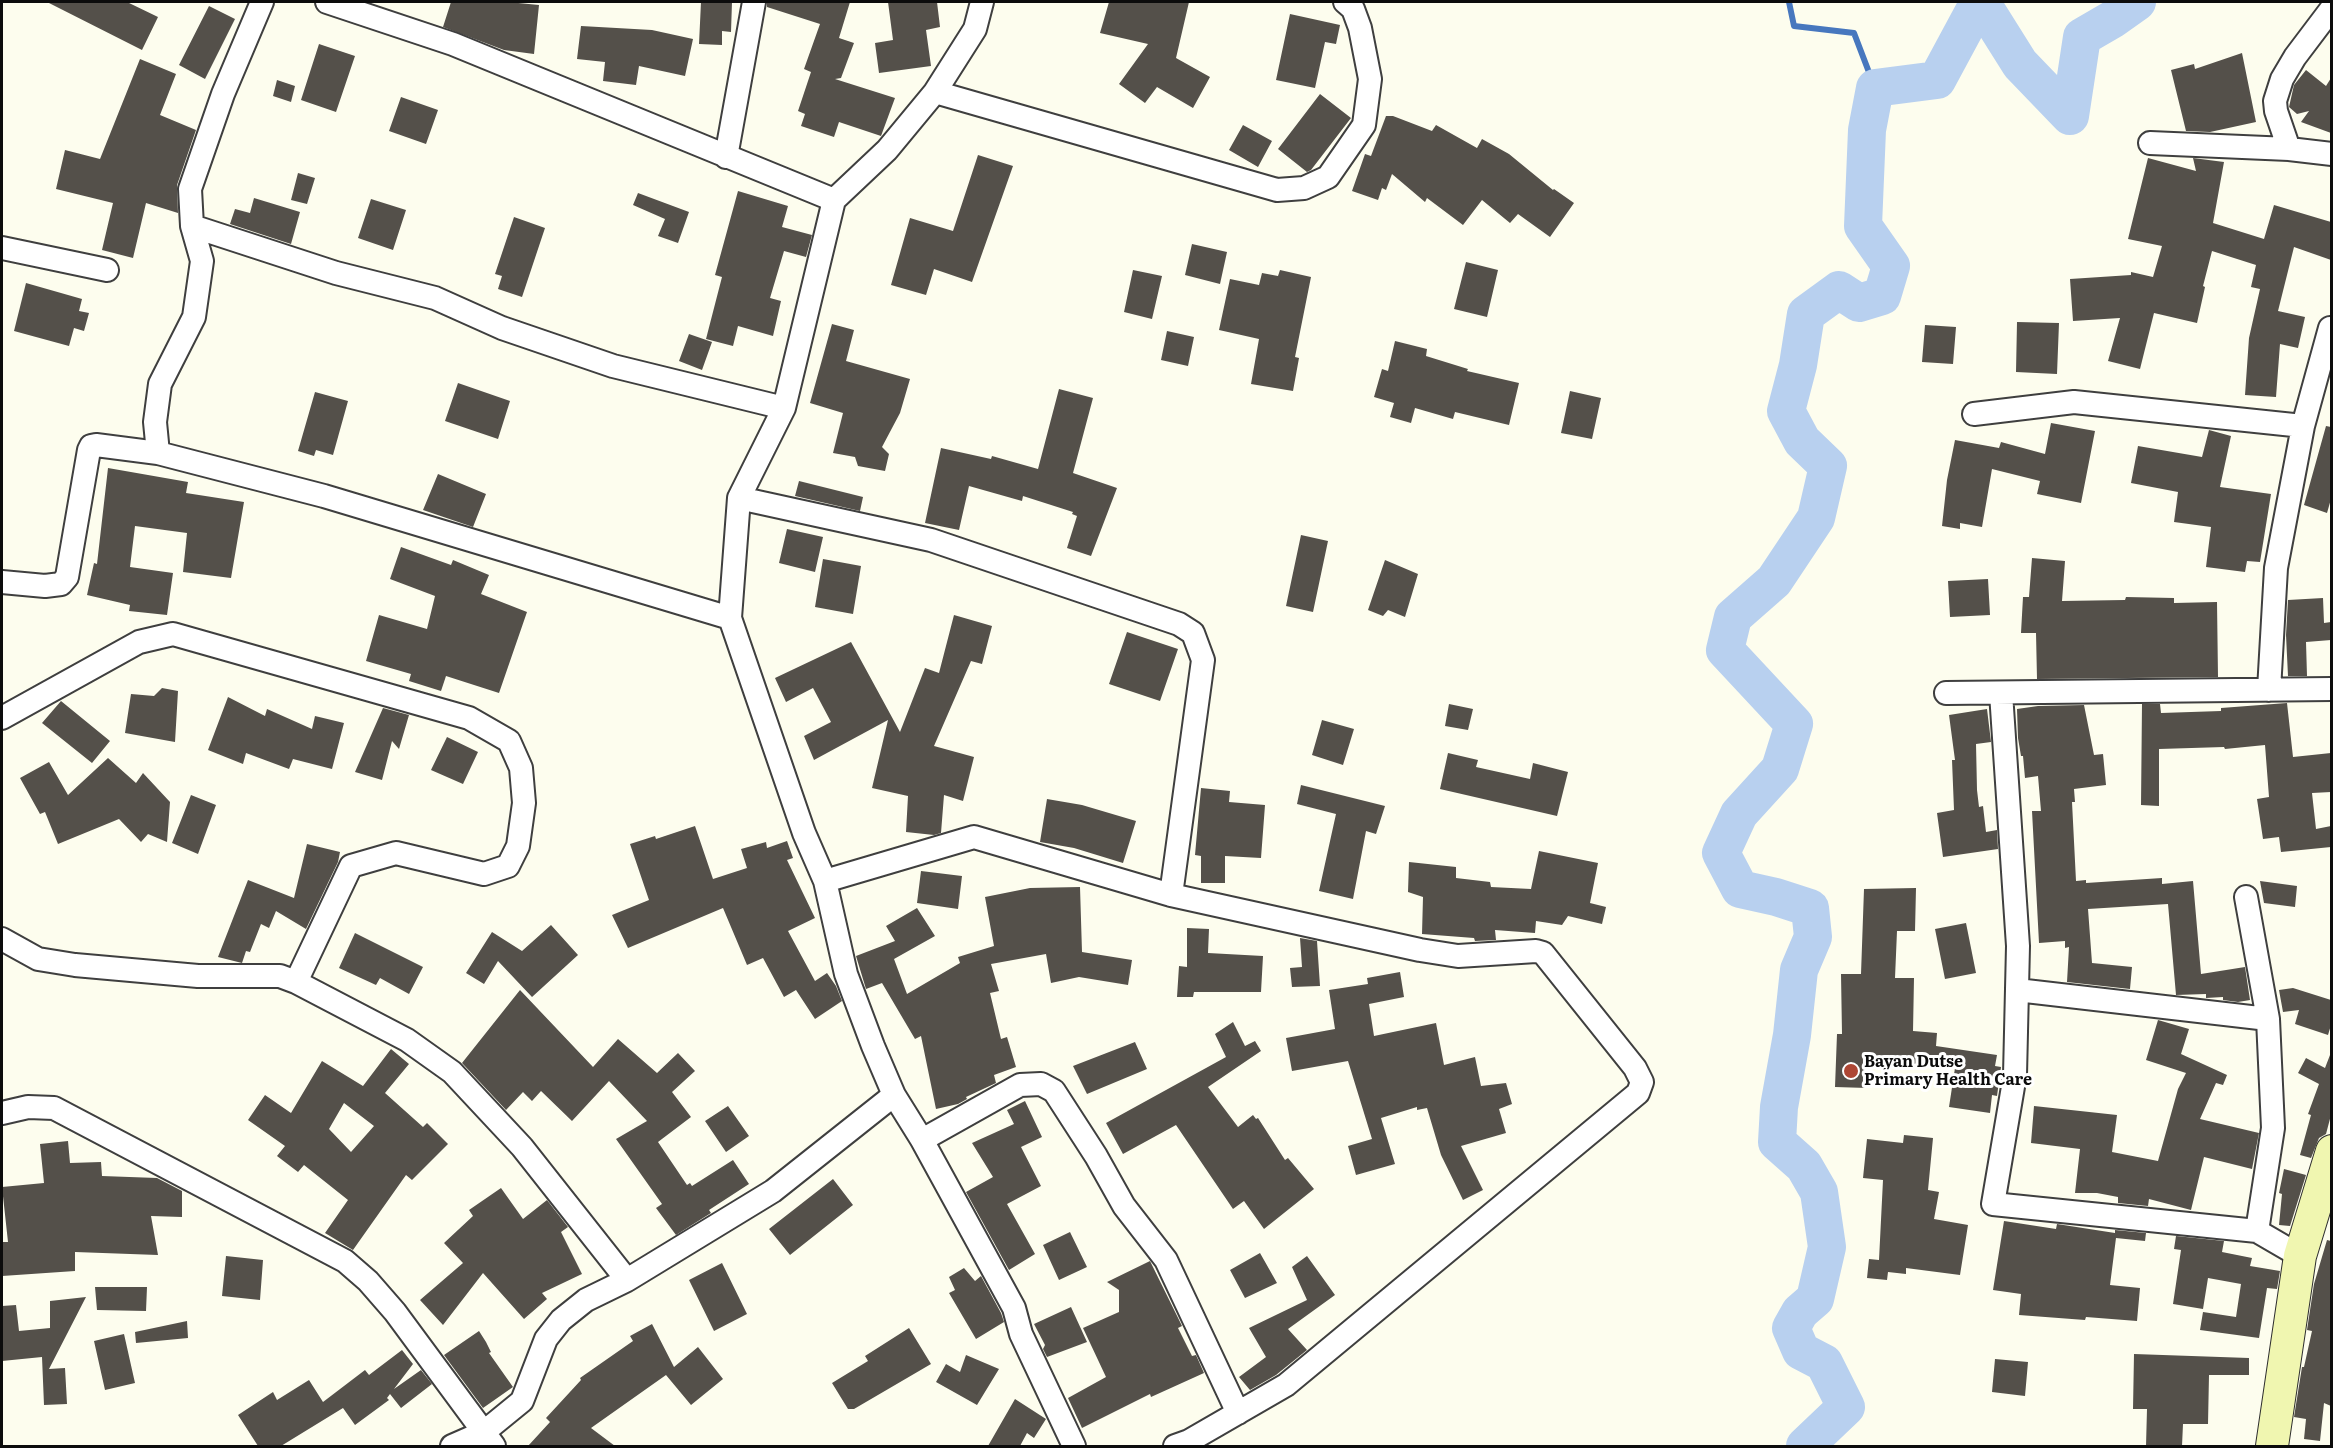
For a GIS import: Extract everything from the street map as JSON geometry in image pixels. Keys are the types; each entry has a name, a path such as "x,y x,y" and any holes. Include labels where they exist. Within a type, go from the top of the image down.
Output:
{"street":[{"path":"158,453 155,422 160,384 194,317 202,261 192,226 190,189 223,94 261,2"},
{"path":"327,2 453,44 834,200"},
{"path":"726,157 754,2"},
{"path":"982,2 975,28 935,92 887,150 834,200 784,408 739,498 730,618 804,833 825,880 846,974 894,1095 922,1140 1014,1308 1021,1334 1074,1446"},
{"path":"935,92 1277,190 1304,188 1328,177 1364,125 1370,80 1360,28 1353,9 1345,2"},
{"path":"2289,149 2276,111 2276,101 2282,79 2331,8"},
{"path":"2150,143 2289,149 2331,154"},
{"path":"192,226 336,273 435,298 502,328 613,366 784,408"},
{"path":"2,248 108,270"},
{"path":"2269,690 2276,568 2303,426 2330,328"},
{"path":"1974,414 2074,402 2303,426"},
{"path":"2,582 45,586 61,584 67,577 91,446 158,453 324,496 730,618"},
{"path":"739,498 931,540 1179,624 1193,633 1203,660 1171,895"},
{"path":"2,718 139,642 173,634 469,718 509,741 521,768 524,803 518,846 508,866 484,874 396,853 351,866 296,982"},
{"path":"1946,693 2331,689"},
{"path":"2001,693 2018,946 2015,1075 1993,1204 2257,1231 2300,1256"},
{"path":"825,880 974,837 1171,895 1420,950 1458,956 1536,951 1543,953 1635,1068 1642,1082 1638,1093 1286,1385 1190,1441 1175,1446"},
{"path":"2246,897 2268,1019 2273,1128 2257,1231"},
{"path":"2,939 38,959 75,965 198,976 280,976 296,982 407,1040 452,1072 522,1147 627,1280"},
{"path":"2017,990 2268,1019"},
{"path":"922,1140 1020,1085 1041,1084 1054,1090 1124,1206 1166,1260 1238,1413"},
{"path":"452,1446 489,1439 522,1401 546,1339 561,1320 586,1300 627,1280 773,1191 894,1095"},
{"path":"2,1113 28,1107 54,1108 345,1261 368,1281 395,1312 489,1439"},
{"path":"2272,1446 2300,1256 2331,1151"}],"building":[{"path":"47,2 127,2 158,17 142,50"},
{"path":"451,2 508,2 539,5 534,54 504,50 443,27"},
{"path":"701,2 732,2 731,32 722,31 722,45 699,44"},
{"path":"767,2 850,2 839,38 854,43 841,78 835,79 895,98 881,136 839,122 834,137 801,126 805,114 798,111 811,72 804,69 820,24 767,7"},
{"path":"888,2 937,2 940,27 926,30 931,66 879,73 875,43 893,40"},
{"path":"1109,2 1189,2 1176,58 1210,77 1193,108 1157,87 1145,103 1119,84 1148,44 1100,33"},
{"path":"209,6 235,19 205,79 179,65"},
{"path":"1290,14 1340,25 1336,44 1325,42 1315,88 1276,80"},
{"path":"581,26 652,30 693,39 685,76 639,66 636,85 603,81 605,62 577,59"},
{"path":"319,44 355,56 336,112 301,100"},
{"path":"2242,53 2256,122 2210,132 2186,131 2171,70 2194,64 2195,69"},
{"path":"140,59 176,74 160,115 196,130 177,185 178,213 146,203 133,258 102,250 113,203 56,189 65,150 100,159"},
{"path":"2306,70 2326,86 2331,78 2331,133 2301,122 2309,111 2297,114 2289,107 2294,85"},
{"path":"277,80 295,86 291,102 273,96"},
{"path":"1320,94 1351,118 1311,170 1307,172 1278,149"},
{"path":"401,97 438,110 426,144 389,131"},
{"path":"1386,116 1393,116 1432,131 1436,125 1477,148 1482,139 1509,154 1553,190 1574,203 1550,237 1518,214 1510,223 1482,200 1463,225 1427,198 1425,202 1392,174 1386,190 1382,188 1378,200 1352,191 1365,154 1371,156"},
{"path":"1243,125 1272,141 1258,167 1229,150"},
{"path":"978,155 1013,166 972,282 934,269 926,295 891,285 910,218 953,231"},
{"path":"2148,158 2196,171 2193,158 2224,162 2213,223 2264,239 2274,205 2331,222 2331,260 2294,247 2278,311 2305,317 2298,348 2280,344 2276,397 2245,395 2249,338 2260,289 2251,287 2256,265 2212,251 2197,323 2154,313 2140,369 2108,361 2120,318 2073,321 2070,279 2131,275 2131,272 2153,277 2162,246 2128,239"},
{"path":"298,173 315,178 307,204 291,200"},
{"path":"738,191 788,206 782,227 812,235 806,257 784,251 770,298 781,301 773,336 738,326 733,346 706,339 722,277 715,275"},
{"path":"638,193 689,212 678,243 658,236 665,219 633,205"},
{"path":"254,198 300,212 291,244 230,224 235,209 250,213"},
{"path":"371,199 406,210 393,250 358,238"},
{"path":"514,217 545,228 522,297 498,289 502,276 495,274"},
{"path":"1192,244 1227,252 1220,284 1185,275"},
{"path":"1466,262 1498,270 1487,317 1454,309"},
{"path":"1133,270 1162,276 1152,319 1124,312"},
{"path":"1280,270 1311,277 1295,357 1299,358 1293,391 1251,384 1259,339 1219,330 1230,279 1259,285 1262,273 1278,276"},
{"path":"26,283 82,299 79,311 89,313 84,331 74,328 69,346 14,331"},
{"path":"2017,322 2059,323 2057,374 2016,372"},
{"path":"832,324 854,330 846,361 910,379 900,413 882,447 889,454 885,471 858,466 855,457 833,453 843,413 810,403"},
{"path":"1925,325 1956,327 1953,364 1922,362"},
{"path":"1167,331 1194,337 1188,366 1161,360"},
{"path":"689,334 712,342 702,370 679,361"},
{"path":"1395,341 1427,349 1426,356 1468,369 1467,371 1519,383 1509,425 1455,412 1453,419 1415,408 1411,423 1390,417 1394,403 1374,397 1382,369 1388,371"},
{"path":"458,383 510,401 498,439 445,421"},
{"path":"1059,389 1093,398 1073,473 1117,488 1091,556 1067,548 1077,516 1072,514 1073,512 1023,496 1022,501 969,486 959,530 925,523 941,448 991,459 992,456 1038,469"},
{"path":"1570,391 1601,398 1592,439 1561,433"},
{"path":"315,392 348,401 333,455 316,450 314,456 298,451"},
{"path":"2051,423 2095,431 2081,503 2037,494 2040,481 1992,469 1982,527 1960,523 1960,529 1942,526 1947,480 1955,440 1999,448 2001,442 2045,454"},
{"path":"2326,426 2331,427 2331,499 2327,513 2304,505"},
{"path":"2209,430 2231,436 2220,487 2271,494 2260,562 2247,561 2245,572 2206,567 2211,527 2174,522 2178,492 2131,483 2138,446 2202,457"},
{"path":"108,468 188,482 186,493 244,502 231,578 183,572 187,533 135,526 130,567 173,573 167,615 129,611 130,605 87,595 94,563 97,564"},
{"path":"438,474 486,494 473,527 423,510"},
{"path":"799,481 863,497 860,511 795,496"},
{"path":"787,529 823,537 815,572 779,563"},
{"path":"1301,535 1328,541 1313,612 1286,606"},
{"path":"401,547 451,565 453,560 489,575 481,594 527,612 499,693 446,676 441,691 409,681 411,674 366,661 379,615 427,629 435,596 390,579"},
{"path":"2032,558 2065,561 2062,601 2125,600 2126,597 2174,598 2174,603 2217,602 2218,677 2037,679 2036,633 2021,633 2023,597 2029,597"},
{"path":"823,559 861,566 853,614 815,607"},
{"path":"1385,560 1418,574 1405,617 1388,610 1383,616 1368,610"},
{"path":"1988,579 1990,615 1950,617 1948,581"},
{"path":"2323,598 2324,623 2331,622 2331,640 2306,642 2307,676 2288,676 2286,635 2288,600"},
{"path":"954,615 992,626 982,664 971,661 934,746 974,757 963,801 944,795 941,833 934,835 906,832 908,796 872,788 888,720 814,760 804,736 831,722 813,688 786,702 775,678 851,642 900,732 925,668 939,673"},
{"path":"1127,632 1178,649 1160,701 1109,684"},
{"path":"162,688 178,691 175,742 125,733 131,694 154,696"},
{"path":"228,697 265,716 267,709 312,729 315,716 344,723 332,769 293,759 289,769 246,753 243,764 208,750"},
{"path":"61,701 110,741 92,763 42,723"},
{"path":"2287,703 2293,757 2331,753 2331,792 2312,793 2316,829 2331,826 2331,847 2281,852 2279,837 2263,839 2257,799 2269,797 2265,745 2225,749 2224,747 2159,749 2159,806 2141,805 2142,704 2160,704 2161,713 2221,711 2221,708"},
{"path":"1449,704 1473,709 1468,730 1445,726"},
{"path":"2084,705 2094,755 2103,754 2106,785 2074,789 2075,802 2072,802 2076,881 2086,880 2086,883 2162,878 2162,884 2193,881 2201,974 2245,967 2250,1000 2238,1002 2223,1000 2223,997 2206,998 2206,994 2176,995 2168,904 2088,909 2092,963 2132,967 2130,989 2067,982 2069,947 2065,948 2065,941 2039,943 2032,811 2041,811 2038,776 2025,778 2023,756 2021,756 2018,738 2017,709"},
{"path":"383,708 409,715 399,749 392,741 382,780 355,772"},
{"path":"1987,709 1991,742 1976,744 1977,790 1979,807 1983,806 1986,832 1997,830 1998,849 1943,857 1937,813 1954,810 1952,760 1955,760 1949,715"},
{"path":"1322,720 1354,729 1343,765 1312,755"},
{"path":"447,737 478,752 463,784 431,770"},
{"path":"1448,753 1478,760 1476,767 1530,779 1533,763 1568,772 1557,816 1440,789"},
{"path":"108,758 136,783 143,773 170,802 167,842 148,834 141,842 119,819 58,844 45,812 40,814 20,778 49,762 68,795"},
{"path":"1301,785 1385,806 1376,834 1366,831 1353,899 1319,891 1336,814 1297,804"},
{"path":"1201,788 1230,791 1229,802 1265,805 1261,858 1225,856 1225,883 1201,883 1201,856 1195,855"},
{"path":"191,795 216,805 198,854 172,843"},
{"path":"1047,799 1082,805 1136,821 1123,863 1074,848 1040,842"},
{"path":"695,826 713,879 747,868 741,849 766,842 767,848 787,841 793,858 787,860 815,918 788,931 815,981 827,973 842,1001 815,1019 796,990 784,997 763,958 747,965 723,908 628,948 612,915 649,900 630,844 655,836 656,839"},
{"path":"307,844 340,852 338,862 306,929 276,911 269,928 261,924 250,952 246,951 242,963 218,957 248,880 294,898"},
{"path":"1539,851 1598,863 1590,903 1606,907 1602,924 1568,916 1562,925 1536,921 1535,933 1495,930 1496,940 1475,941 1474,938 1422,934 1423,897 1408,892 1409,862 1456,867 1456,878 1490,882 1491,887 1531,889"},
{"path":"921,871 962,876 958,909 917,903"},
{"path":"2260,881 2297,886 2295,907 2264,903"},
{"path":"1080,887 1082,952 1132,960 1128,985 1079,977 1051,983 1046,954 991,964 999,991 990,993 1001,1039 1007,1037 1016,1067 994,1075 996,1083 966,1097 967,1099 958,1104 936,1109 921,1036 915,1039 882,983 866,989 856,956 895,941 886,926 917,908 935,936 894,959 907,994 960,963 958,957 994,946 985,897 1030,888"},
{"path":"1916,888 1915,931 1897,931 1895,978 1914,978 1913,1031 1937,1033 1936,1046 1997,1055 1995,1066 2001,1067 1997,1096 1992,1095 1990,1113 1949,1107 1955,1068 1868,1061 1867,1088 1835,1087 1837,1034 1842,1034 1841,974 1861,974 1864,889"},
{"path":"1966,923 1976,973 1945,979 1935,929"},
{"path":"551,925 578,955 532,997 498,961 484,984 466,973 492,932 522,951"},
{"path":"1187,928 1209,929 1208,953 1263,956 1261,992 1194,992 1193,997 1177,997 1179,966 1187,967"},
{"path":"355,933 423,967 409,994 380,978 376,985 339,968"},
{"path":"1300,938 1317,941 1320,986 1292,987 1290,968 1302,967"},
{"path":"1400,972 1404,997 1369,1004 1374,1036 1436,1023 1444,1065 1475,1057 1481,1086 1506,1083 1512,1104 1499,1109 1506,1133 1461,1146 1483,1190 1463,1200 1441,1155 1427,1108 1417,1110 1417,1107 1381,1118 1395,1164 1356,1175 1348,1146 1372,1139 1348,1061 1292,1071 1286,1038 1335,1029 1329,990 1368,984 1367,978"},
{"path":"2293,988 2331,1000 2331,1025 2328,1035 2295,1024 2299,1010 2283,1012 2279,990"},
{"path":"520,990 593,1067 618,1039 657,1073 678,1053 695,1071 672,1092 691,1117 658,1142 687,1185 690,1183 692,1186 733,1160 749,1184 709,1210 711,1213 676,1235 656,1208 662,1204 616,1139 647,1121 609,1081 572,1121 541,1091 532,1101 523,1092 506,1110 462,1063"},
{"path":"2158,1020 2189,1029 2181,1054 2227,1075 2223,1085 2216,1083 2200,1119 2259,1133 2252,1169 2204,1157 2191,1210 2149,1199 2148,1206 2118,1203 2118,1197 2097,1193 2075,1193 2080,1149 2031,1143 2034,1106 2117,1115 2112,1152 2158,1161 2178,1089 2186,1073 2146,1060"},
{"path":"1233,1022 1245,1046 1255,1041 1261,1051 1208,1087 1238,1127 1253,1115 1256,1119 1258,1118 1285,1160 1288,1158 1314,1189 1264,1229 1244,1201 1233,1209 1176,1125 1123,1154 1106,1123 1226,1057 1215,1034"},
{"path":"1135,1042 1147,1069 1087,1094 1073,1066"},
{"path":"391,1049 409,1064 385,1093 423,1127 427,1123 448,1144 412,1180 406,1175 353,1250 325,1233 348,1200 304,1165 298,1172 277,1156 285,1146 248,1120 265,1095 291,1113 322,1061 363,1086","holes":["344,1103 374,1126 351,1152 329,1129"]},
{"path":"2330,1055 2331,1115 2326,1134 2319,1138 2311,1158 2300,1155 2311,1115 2308,1114 2319,1084 2298,1073 2306,1058 2325,1068"},
{"path":"1025,1101 1042,1137 1021,1147 1041,1186 1007,1204 1035,1254 1009,1270 966,1192 993,1177 972,1143 1014,1124 1007,1110"},
{"path":"728,1106 749,1136 726,1152 705,1121"},
{"path":"1904,1135 1933,1138 1928,1190 1939,1192 1934,1219 1968,1225 1960,1275 1906,1268 1906,1274 1888,1272 1887,1280 1867,1278 1869,1259 1879,1260 1883,1180 1863,1178 1867,1139 1903,1143"},
{"path":"68,1141 70,1163 101,1162 102,1176 157,1178 182,1191 182,1217 151,1216 158,1255 75,1252 75,1271 2,1276 2,1242 8,1242 2,1187 44,1183 40,1144"},
{"path":"2284,1169 2306,1175 2290,1226 2279,1225 2282,1194 2279,1193"},
{"path":"833,1179 853,1205 790,1255 769,1229"},
{"path":"501,1188 523,1219 547,1200 568,1227 561,1232 582,1274 542,1293 547,1299 524,1319 483,1273 443,1325 420,1300 463,1263 444,1243 473,1216 469,1210"},
{"path":"2004,1221 2056,1229 2057,1224 2115,1233 2115,1230 2146,1233 2145,1241 2116,1238 2110,1285 2140,1288 2137,1321 2019,1315 2021,1294 1993,1290"},
{"path":"1070,1232 1087,1267 1059,1280 1043,1245"},
{"path":"2176,1236 2224,1241 2222,1252 2252,1258 2250,1266 2280,1271 2277,1289 2267,1288 2259,1338 2200,1330 2203,1312 2236,1317 2241,1284 2208,1278 2203,1309 2173,1304 2181,1250 2174,1249"},
{"path":"2327,1240 2331,1241 2331,1406 2324,1403 2320,1441 2304,1439 2306,1419 2294,1417 2302,1367 2304,1367 2312,1331 2307,1330 2314,1284"},
{"path":"1260,1253 1277,1283 1245,1298 1230,1270"},
{"path":"226,1256 263,1260 260,1300 222,1296"},
{"path":"1307,1256 1335,1295 1288,1329 1307,1350 1276,1375 1250,1390 1239,1377 1266,1357 1249,1328 1307,1300 1292,1267"},
{"path":"1150,1261 1182,1326 1178,1328 1192,1356 1196,1355 1204,1373 1151,1397 1150,1394 1082,1428 1068,1398 1106,1377 1083,1328 1119,1312 1119,1290 1107,1282"},
{"path":"722,1263 747,1314 714,1331 689,1280"},
{"path":"964,1268 975,1281 981,1276 1004,1322 976,1339 949,1293 955,1290 949,1277"},
{"path":"95,1287 147,1287 146,1311 97,1310"},
{"path":"86,1297 49,1369 65,1368 67,1404 44,1405 42,1357 2,1361 2,1306 16,1305 19,1331 50,1328 50,1301"},
{"path":"1071,1307 1087,1342 1047,1357 1043,1349 1045,1345 1034,1324"},
{"path":"187,1321 188,1338 136,1343 135,1332"},
{"path":"652,1324 674,1367 698,1347 723,1379 691,1405 666,1375 591,1428 615,1446 528,1446 550,1422 546,1418 581,1380 580,1378 633,1341 630,1336"},
{"path":"909,1328 931,1364 854,1409 848,1409 832,1383 868,1361 865,1356"},
{"path":"479,1331 491,1352 489,1353 513,1387 483,1408 444,1355"},
{"path":"124,1334 135,1383 105,1390 94,1341"},
{"path":"402,1350 413,1364 394,1389 421,1370 432,1384 401,1408 390,1394 387,1398 389,1400 355,1425 343,1408 281,1446 258,1446 238,1415 273,1392 277,1400 309,1380 323,1402 365,1370 369,1375"},
{"path":"2134,1354 2249,1358 2249,1375 2209,1375 2208,1424 2183,1424 2182,1446 2146,1446 2147,1409 2133,1409"},
{"path":"966,1355 999,1369 977,1405 936,1382 946,1364 960,1372"},
{"path":"1995,1359 2028,1362 2025,1396 1992,1392"},
{"path":"1015,1399 1046,1419 1034,1438 1027,1433 1020,1446 988,1446"}],"waterway":[{"path":"1789,2 1794,26 1854,33 1875,88"},
{"path":"1805,1446 1846,1407 1824,1363 1801,1351 1791,1328 1800,1312 1815,1299 1827,1247 1819,1192 1804,1166 1777,1142 1779,1107 1792,1035 1799,970 1813,937 1810,908 1740,889 1721,853 1739,814 1780,769 1794,724 1725,650 1733,617 1774,581 1816,518 1828,466 1802,441 1786,411 1798,365 1806,314 1839,290 1859,303 1882,296 1891,266 1863,226 1867,130 1875,88 1937,80 1979,2"},
{"path":"1981,2 2020,64 2070,116 2082,37 2137,2"}],"place":[{"name":"Bayan Dutse Primary Health Care","path":"1851,1071"}]}
